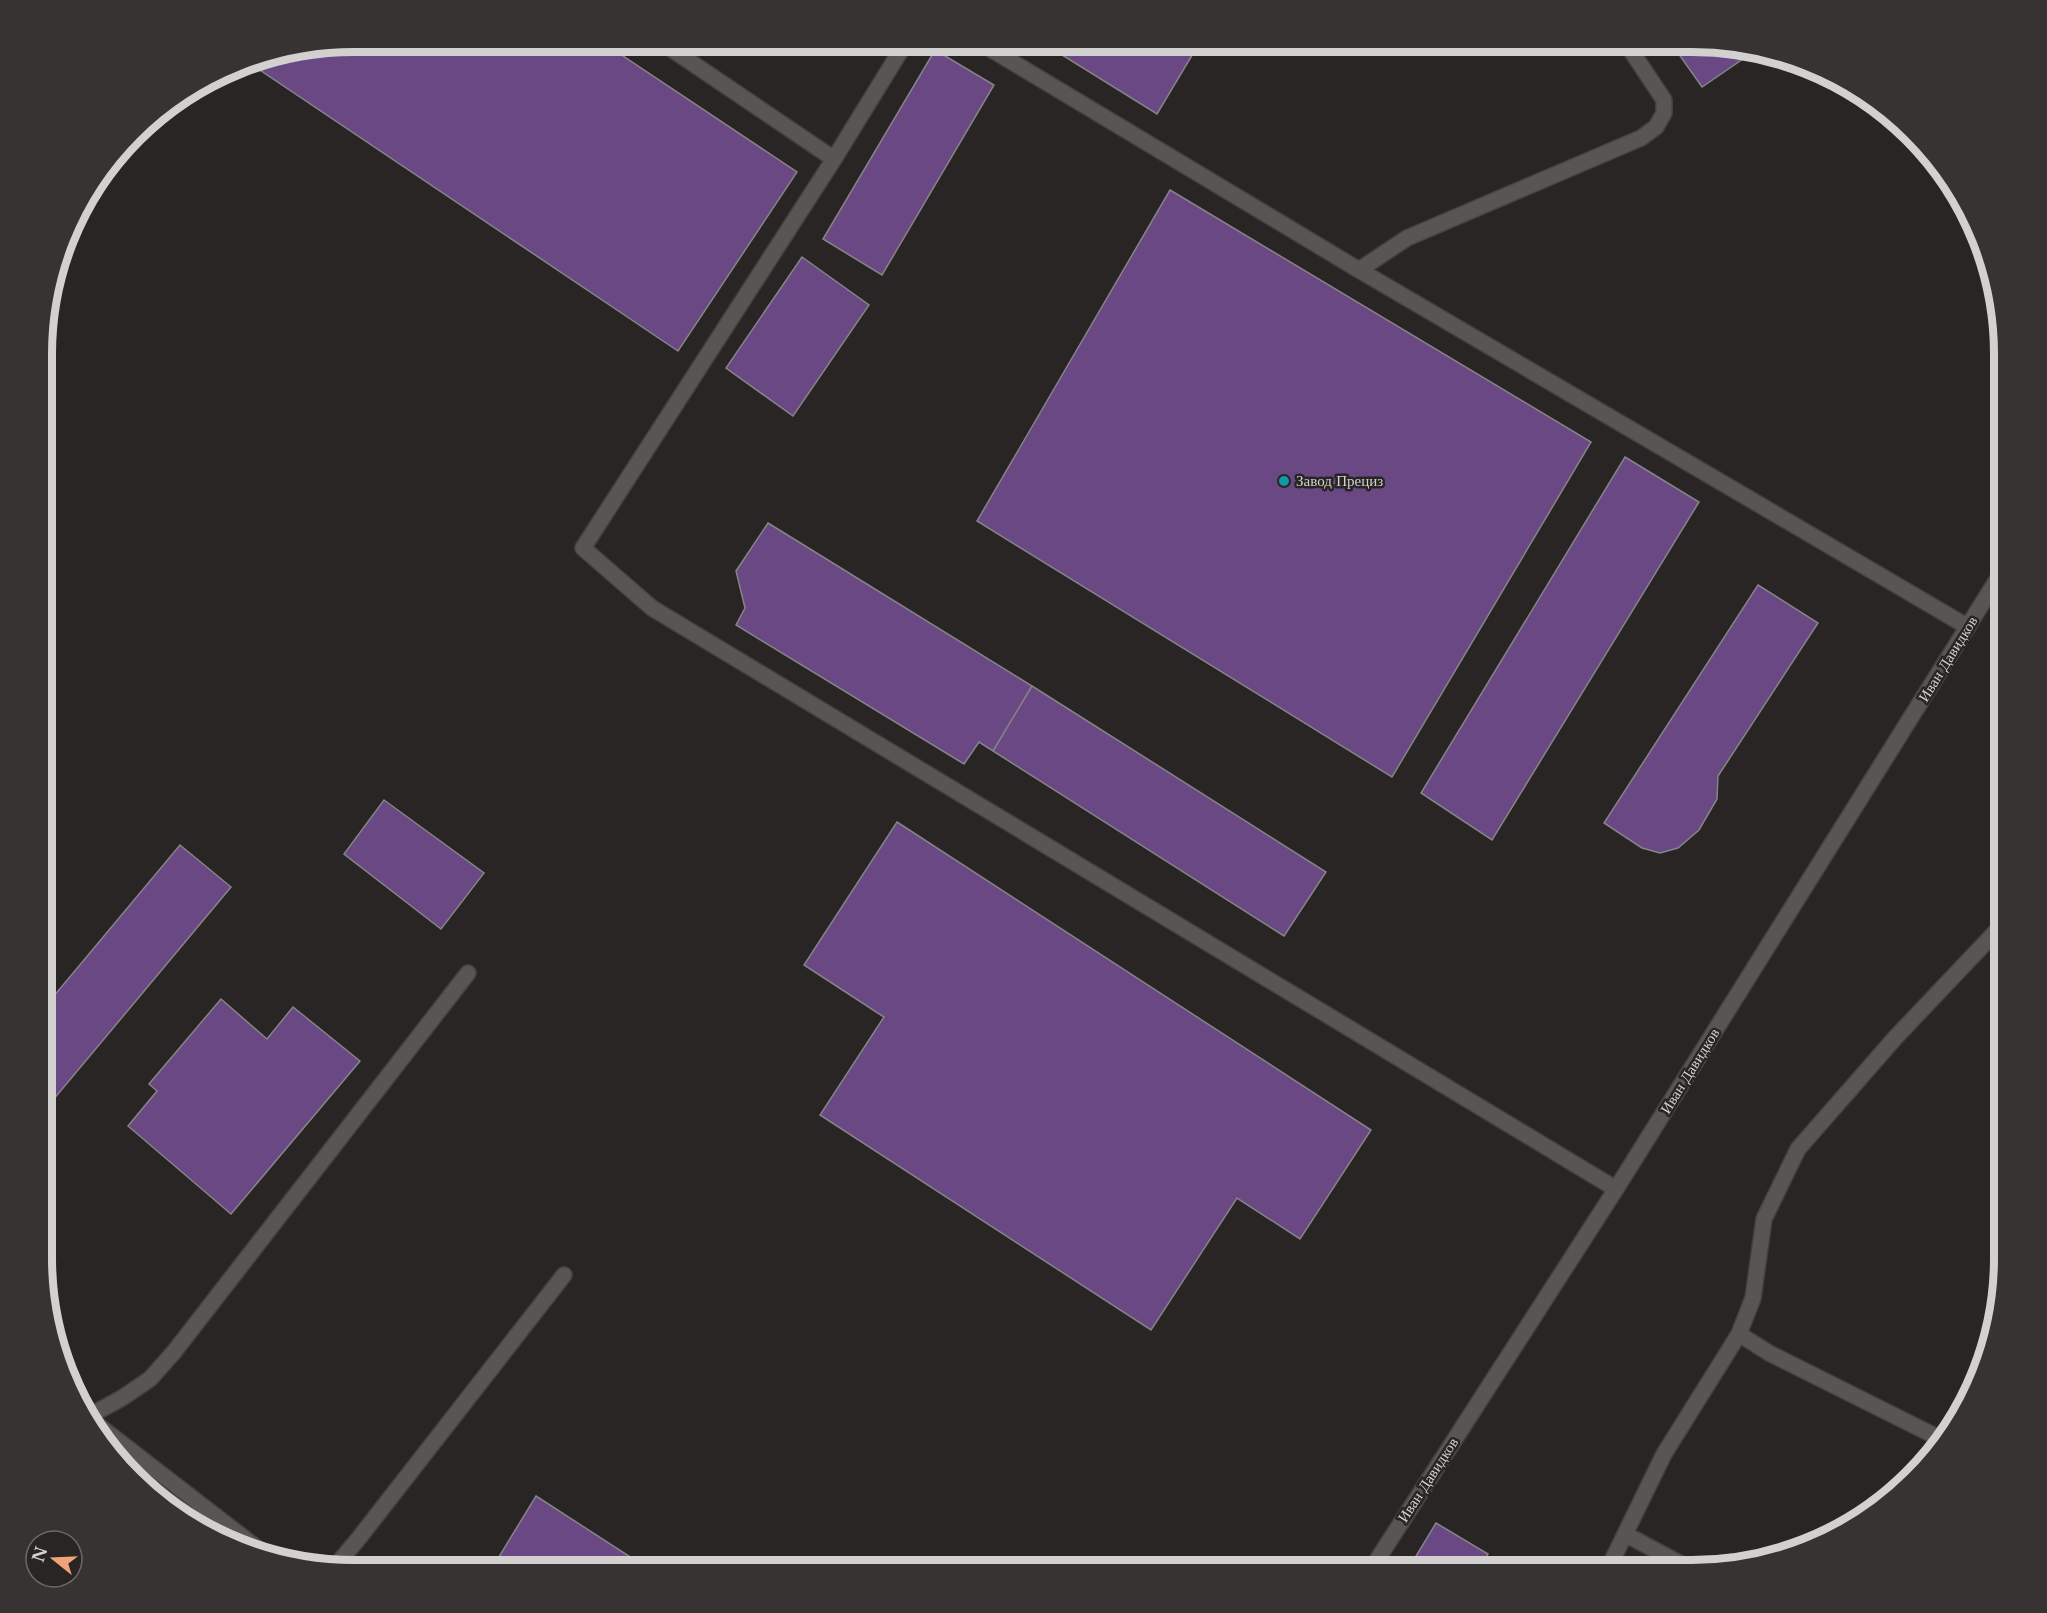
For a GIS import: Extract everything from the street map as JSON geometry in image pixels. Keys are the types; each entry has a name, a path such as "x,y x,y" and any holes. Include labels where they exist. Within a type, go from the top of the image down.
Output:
{"street":[{"path":"676,52 834,159"},
{"path":"900,52 834,159 583,548 652,608 1616,1189"},
{"path":"996,52 1359,270 1968,627"},
{"path":"1359,270 1407,238 1641,138 1656,127 1664,114 1664,100 1632,52"},
{"name":"Иван Давидков","path":"1377,1560 1616,1189 1994,585"},
{"path":"1612,1560 1664,1454 1739,1334 1753,1298 1764,1219 1798,1149 1895,1038 1994,934"},
{"path":"95,1413 150,1379 174,1352 468,973"},
{"path":"341,1560 564,1275"},
{"path":"1739,1334 1769,1353 1936,1437"},
{"path":"107,1432 250,1542"},
{"path":"1625,1534 1674,1560"}],"building":[{"path":"354,52 617,52 797,172 678,351 258,69 295,58"},
{"path":"934,52 938,52 994,85 882,275 823,239"},
{"path":"1057,52 1194,52 1157,114"},
{"path":"1677,52 1746,57 1702,87"},
{"name":"Завод Прециз","path":"1170,190 1591,442 1392,777 977,521"},
{"path":"802,257 869,305 793,416 726,368"},
{"path":"1625,457 1699,502 1492,840 1421,793"},
{"path":"768,523 1032,686 993,751 979,742 964,764 736,625 745,608 736,571"},
{"path":"1758,585 1818,623 1718,776 1717,799 1699,830 1678,848 1660,853 1642,848 1604,823"},
{"path":"1032,686 1326,872 1284,936 993,751"},
{"path":"384,800 484,873 441,929 344,854"},
{"path":"897,822 1371,1130 1300,1239 1237,1198 1151,1330 820,1115 884,1017 804,965"},
{"path":"180,845 231,887 52,1101 52,998"},
{"path":"221,999 267,1039 293,1007 360,1061 231,1214 128,1126 157,1091 149,1084"},
{"path":"536,1496 635,1560 497,1560"},
{"path":"1436,1523 1488,1554 1484,1560 1414,1560"}],"place":[{"name":"Завод Прециз","path":"1284,481"}]}
